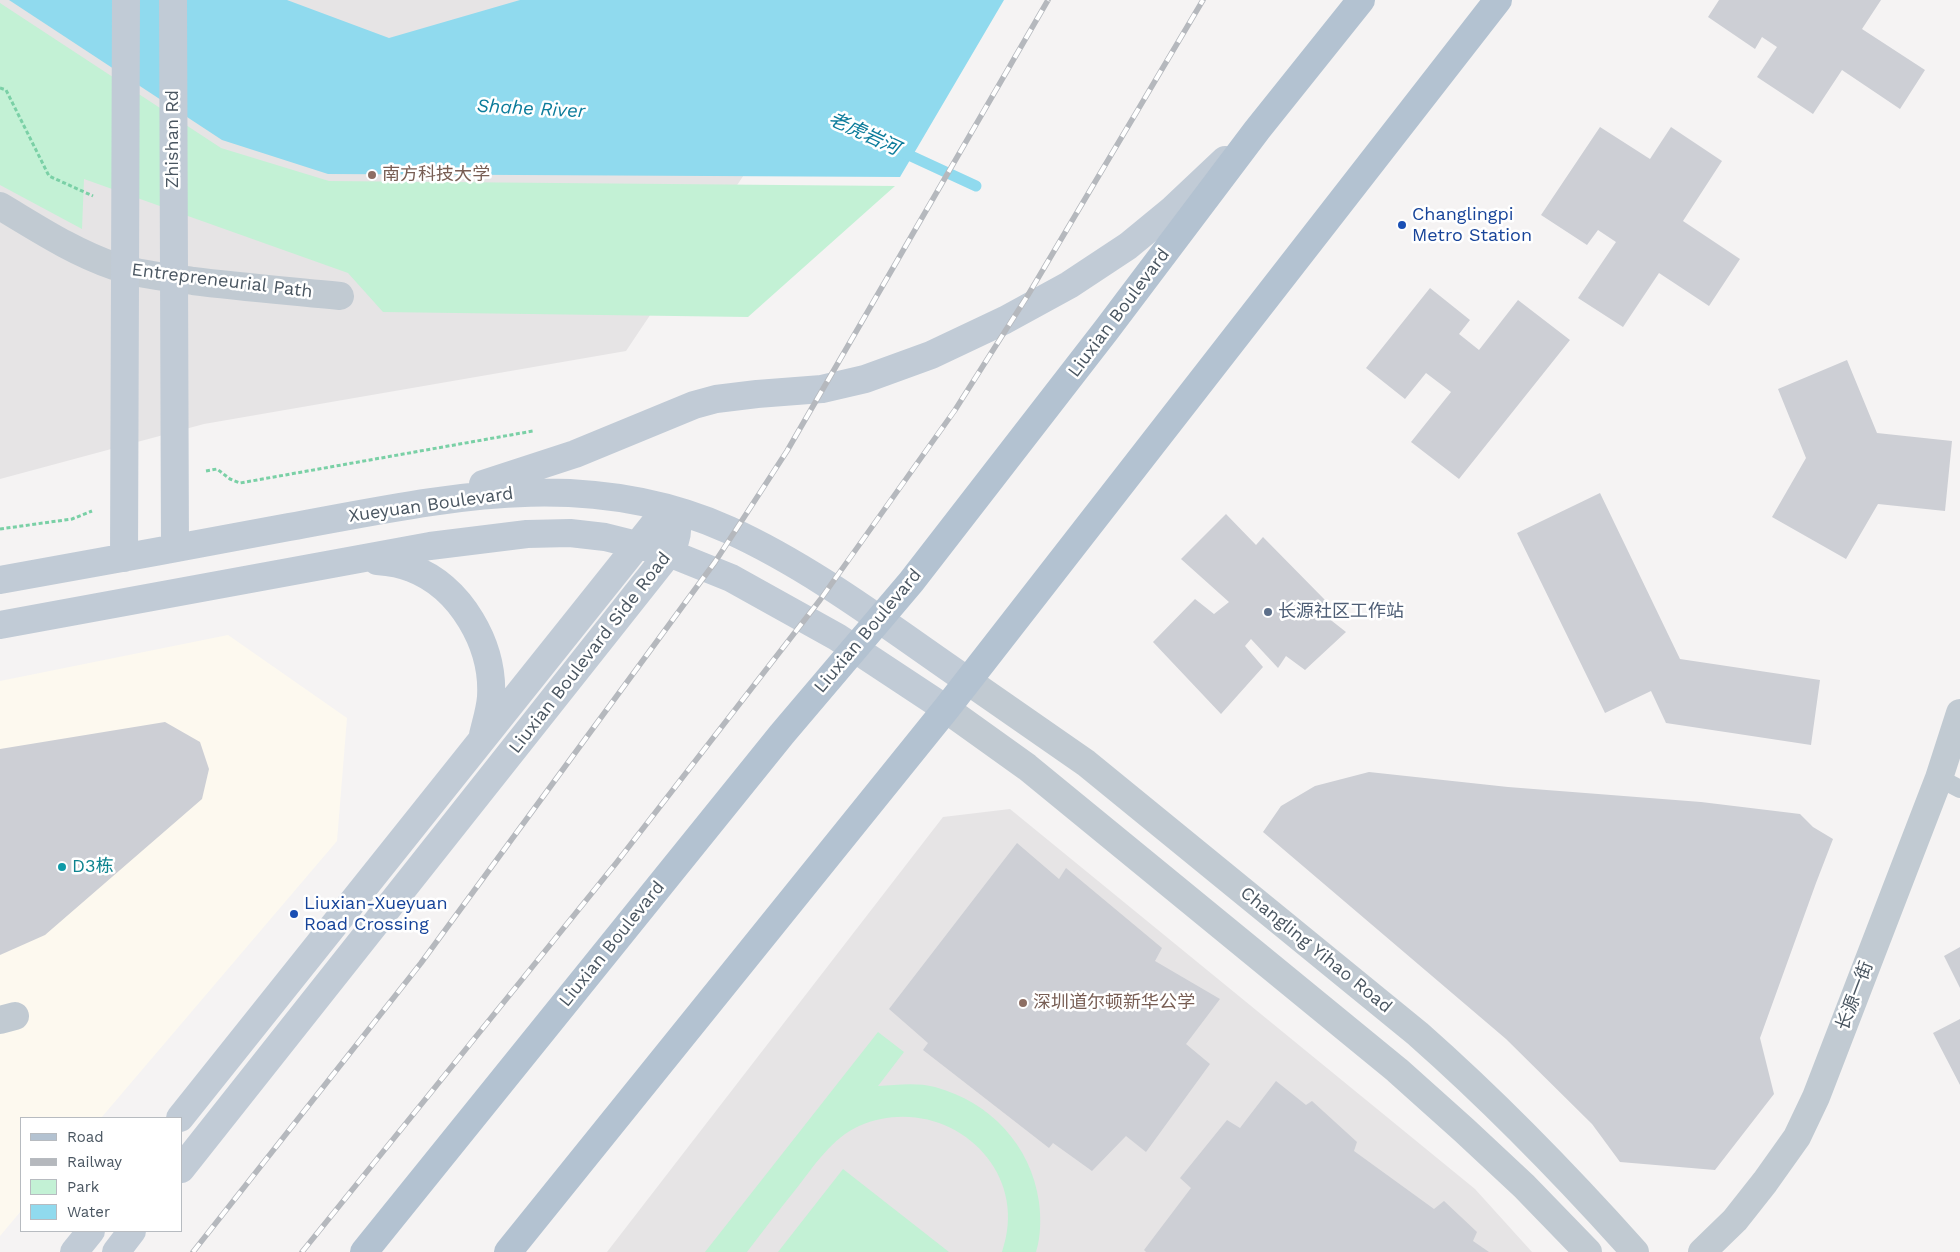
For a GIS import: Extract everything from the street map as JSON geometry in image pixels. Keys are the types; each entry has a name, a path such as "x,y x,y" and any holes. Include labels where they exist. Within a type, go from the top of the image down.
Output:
{"main road":[{"path":"124,558 126,0"},
{"name":"Zhishan Rd","path":"172,0 174,548"},
{"name":"Liuxian Boulevard","path":"364,1252 782,734 911,582 1095,345 1257,130 1361,0"},
{"path":"508,1252 946,709 1498,0"},
{"path":"427,502 575,454 668,414 716,399 822,389 865,379 931,355 1005,320 1069,285 1128,246 1173,209 1257,130"},
{"name":"Xueyuan Boulevard","path":"0,580 427,502 501,494 568,492 609,495 667,508 728,529 767,549 838,592 968,681"},
{"name":"Liuxian Boulevard Side Road","path":"181,1117 667,508 676,519 678,532 676,543 669,553 182,1168"},
{"path":"0,625 430,546 527,534 570,533 605,537 637,544 669,553 723,575 761,594 854,649 946,709"},
{"path":"353,561 392,562 412,568 436,583 461,606 477,632 483,647 488,672 491,696 482,739"},
{"path":"74,1252 90,1232"},
{"path":"116,1252 131,1232"}],"street":[{"name":"Entrepreneurial Path","path":"0,206 54,239 89,257 126,269 173,278 340,296"},
{"name":"Changling Yihao Road","path":"968,681 1086,763 1418,1034 1465,1076 1514,1124 1635,1252"},
{"path":"946,709 1027,767 1397,1070 1524,1186 1588,1252"},
{"name":"长源一街","path":"1702,1252 1735,1220 1766,1182 1797,1137 1950,783 1960,713"}],"path":[{"path":"0,88 6,90 49,176 125,212"},
{"path":"206,471 217,469 230,479 240,483 542,429"},
{"path":"0,530 72,519 87,514 96,508"}],"shaded area":[{"name":"南方科技大学","path":"0,0 861,0 626,351 204,424 0,479"},
{"path":"228,635 347,718 337,841 102,1117 20,1117 20,1212 0,1236 0,681"},
{"name":"深圳道尔顿新华公学","path":"1010,809 1475,1189 1532,1252 607,1252 943,817"}],"green space":[{"path":"0,3 221,148 329,181 895,186 748,317 383,312 348,273 84,179 82,229 0,185"},
{"path":"878,1032 904,1052 878,1086 921,1085 935,1087 955,1094 973,1103 990,1115 1005,1129 1017,1145 1027,1162 1039,1202 1040,1227 1036,1252 1002,1252 1008,1220 1004,1191 992,1164 973,1143 949,1127 921,1118 890,1118 859,1126 849,1131 832,1145 747,1252 705,1252"},
{"path":"843,1169 949,1252 778,1252"}],"water":[{"name":"Shahe River","path":"9,0 287,0 389,38 520,0 1004,0 900,177 328,174 222,140"}],"building":[{"path":"1719,0 1881,0 1862,29 1925,70 1900,109 1842,70 1813,114 1757,77 1777,47 1762,37 1755,49 1708,17"},
{"path":"1600,127 1650,159 1671,127 1722,161 1683,221 1740,259 1709,306 1659,273 1623,327 1578,298 1616,242 1598,230 1587,245 1541,215"},
{"path":"1430,288 1470,320 1459,334 1479,350 1518,300 1570,340 1459,479 1411,442 1451,392 1426,373 1405,399 1366,368"},
{"path":"1847,360 1877,433 1952,441 1945,511 1878,504 1846,559 1772,517 1806,458 1778,389"},
{"path":"1600,493 1680,659 1820,680 1811,745 1666,723 1651,691 1605,713 1517,533"},
{"name":"长源社区工作站","path":"1226,514 1256,545 1263,537 1325,600 1318,610 1346,632 1305,670 1286,656 1278,668 1251,639 1245,646 1263,667 1221,714 1153,642 1195,599 1214,614 1229,602 1181,559"},
{"name":"D3栋","path":"165,722 200,742 209,769 202,799 45,935 0,955 0,749"},
{"path":"1369,772 1508,787 1701,802 1800,814 1813,827 1833,839 1760,1038 1774,1094 1715,1170 1620,1162 1592,1124 1506,1039 1263,832 1281,806 1315,786"},
{"path":"1017,843 1059,879 1066,868 1162,948 1155,961 1220,999 1186,1044 1210,1064 1146,1152 1126,1136 1092,1171 1053,1143 1049,1148 923,1050 928,1043 889,1009"},
{"path":"1960,947 1960,988 1944,956"},
{"path":"1960,1019 1960,1085 1933,1033"},
{"path":"1276,1081 1306,1105 1312,1101 1357,1142 1354,1151 1434,1209 1444,1201 1477,1232 1473,1241 1489,1252 1146,1252 1144,1250 1191,1188 1180,1178 1227,1120 1240,1128"}],"waterway":[{"name":"老虎岩河","path":"898,150 976,186"}],"railway":[{"path":"193,1252 421,963 715,562 787,451 1048,0"},
{"path":"302,1252 617,862 820,600 955,410 1028,295 1203,0"}],"place":[{"name":"南方科技大学","path":"372,175"},
{"name":"Changlingpi Metro Station","path":"1402,225"},
{"name":"长源社区工作站","path":"1268,612"},
{"name":"D3栋","path":"62,867"},
{"name":"Liuxian-Xueyuan Road Crossing","path":"294,914"},
{"name":"深圳道尔顿新华公学","path":"1023,1003"}]}
